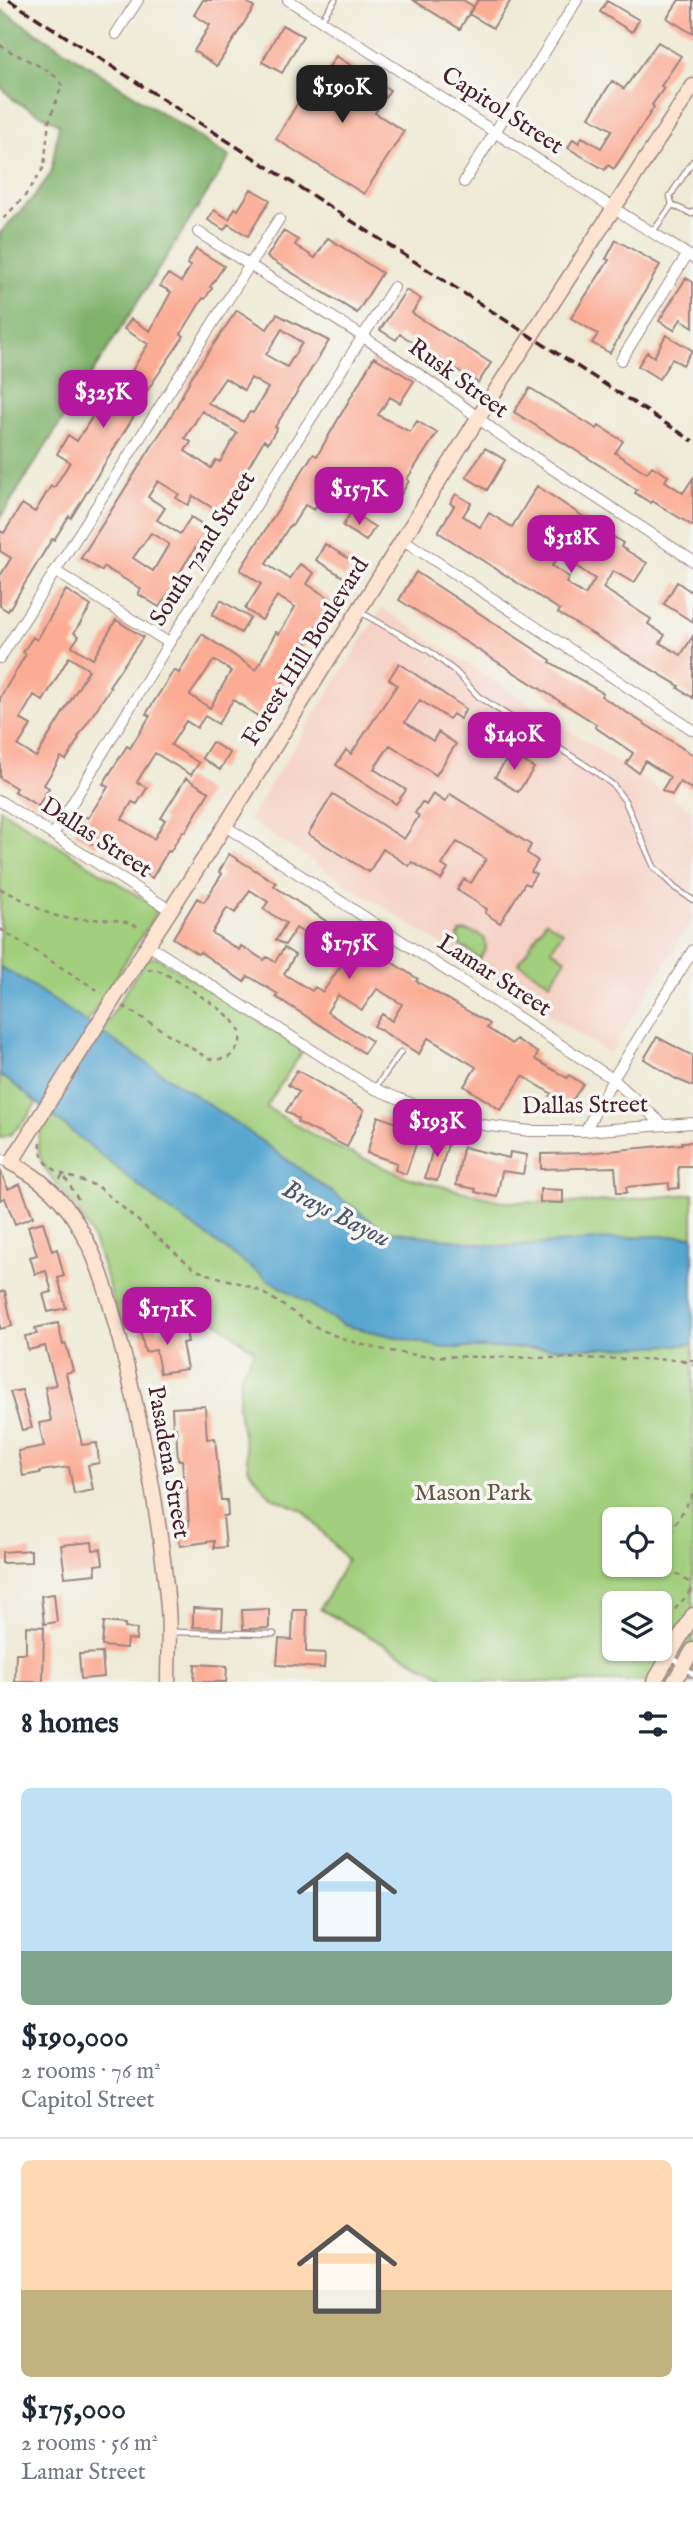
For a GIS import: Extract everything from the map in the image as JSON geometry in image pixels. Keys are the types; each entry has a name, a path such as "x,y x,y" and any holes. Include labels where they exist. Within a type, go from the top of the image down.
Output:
{"street":[{"path":"116,34 138,0"},
{"name":"Capitol Street","path":"288,0 494,130 614,211 690,257"},
{"path":"464,182 577,0"},
{"name":"Forest Hill Boulevard","path":"5,1161 37,1133 131,971 478,418 693,86"},
{"path":"0,657 279,219"},
{"name":"Rusk Street","path":"198,232 362,337 496,432 693,561"},
{"path":"621,360 690,257"},
{"name":"South 72nd Street","path":"53,835 169,643 394,288"},
{"path":"402,539 693,730"},
{"path":"55,571 169,643"},
{"name":"Dallas Street","path":"0,801 170,910"},
{"name":"Lamar Street","path":"225,825 613,1079 662,1125"},
{"name":"Dallas Street","path":"151,941 375,1089 425,1110 483,1125 530,1131 585,1131 693,1123"},
{"path":"585,1131 613,1079 693,950"},
{"name":"Pasadena Street","path":"5,1161 47,1185 72,1216 91,1251 107,1294 138,1409 154,1493 168,1609 168,1682"},
{"path":"672,1649 693,1615"},
{"path":"674,1682 688,1669 693,1650"},
{"path":"654,1682 665,1661"}],"lane":[{"path":"321,21 335,0"},
{"path":"693,160 670,196 673,205 692,214 693,212"},
{"path":"652,233 673,205"},
{"path":"358,611 429,651 456,672 479,697 612,785 625,801 654,867 675,888 693,900"},
{"path":"375,1089 401,1052"},
{"path":"168,1632 274,1634"},
{"path":"672,1658 688,1669"}],"path":[{"path":"0,45 24,60 54,73 62,85 48,121 44,167 24,196 0,222"},
{"path":"0,889 63,918 107,918 124,921 151,941"},
{"path":"0,929 102,993"},
{"path":"113,1000 209,1059 217,1061 232,1056 241,1036 229,1016 163,972 153,969 147,971"},
{"path":"37,1133 42,1159 53,1170 100,1188 194,1268 210,1276 252,1288 321,1329 362,1345 425,1356 693,1362"},
{"path":"63,1174 83,1209"},
{"path":"672,1530 693,1494"},
{"path":"672,1571 693,1586 683,1602 672,1612"}],"shaded area":[{"path":"382,608 693,811 693,918 610,1054 248,820"}],"green space":[{"path":"0,9 230,157 0,518 0,233 34,197 51,173 59,124 15,101 0,86"},
{"path":"0,809 148,902 155,907 156,913 27,1118 11,1134 0,1138"},
{"path":"546,921 563,932 551,949 566,959 550,983 519,963"},
{"path":"466,931 485,939 486,950 479,959 460,946 458,936 460,932"},
{"name":"Mason Park","path":"157,957 303,1050 266,1107 327,1143 409,1178 505,1202 580,1203 693,1194 693,1682 452,1682 320,1609 347,1560 304,1511 271,1497 249,1470 238,1407 241,1374 255,1351 197,1307 122,1328 86,1225 73,1203 50,1176 40,1156 40,1134 144,961"}],"water":[{"name":"Brays Bayou","path":"0,967 22,979 242,1127 384,1230 501,1247 649,1236 693,1236 693,1344 612,1348 444,1348 343,1325 269,1280 161,1204 11,1082 0,1076"}],"building":[{"path":"203,0 244,0 254,7 217,66 194,51 210,25 194,15"},
{"path":"413,0 463,0 473,6 460,29"},
{"path":"478,0 511,0 493,28 469,14"},
{"path":"679,0 693,0 693,34 667,18"},
{"path":"607,1 639,20 632,32 600,12"},
{"path":"282,25 303,36 282,73 262,62"},
{"path":"658,42 681,56 661,86 664,88 652,105 654,107 614,169 608,165 605,170 568,148 573,139 579,143 582,137 601,148 612,130 589,117 612,81 624,89"},
{"path":"336,56 390,90 375,113 404,131 364,194 276,139 317,71 324,75"},
{"path":"251,189 270,200 248,236 228,224 224,230 208,220 214,210 229,219"},
{"path":"283,231 298,240 295,245 315,258 328,238 382,273 357,313 267,257"},
{"path":"616,240 660,265 610,353 592,343 598,334 571,318 609,260 606,259"},
{"path":"196,249 224,266 181,334 184,336 136,407 139,408 71,518 69,516 54,540 52,539 8,611 0,606 0,576 11,558 0,551 0,531 4,533 22,504 35,512 51,486 54,488 70,462 57,454 68,435 77,441 94,414 101,419 118,392 103,383 109,375 124,384 148,344 124,329 131,319 150,331 171,292 160,286 168,274 181,282 191,266 187,264"},
{"path":"686,278 693,282 693,327 681,319 674,330 659,321"},
{"path":"406,290 421,299 412,313 491,363 478,383 400,334 396,340 380,330"},
{"path":"237,310 267,329 277,314 329,341 275,427 277,428 268,443 264,440 221,513 193,496 188,505 176,498 179,494 158,481 148,497 165,508 157,520 180,534 191,517 211,530 202,545 199,542 180,572 183,573 159,607 138,594 141,589 104,567 102,571 81,558 173,413 192,376","holes":["282,329 302,343 287,367 266,355","225,378 244,390 251,378 268,388 253,413 250,412 243,422 208,403","202,411 237,433 220,462 216,460 211,468 185,451 191,442 185,438","151,533 169,544 153,571 133,558"]},
{"path":"666,335 692,350 683,365 672,359 659,379 638,366 647,352 654,357"},
{"path":"374,357 414,381 400,403 390,397 378,415 410,432 417,421 437,433 407,479 409,481 400,496 374,480 370,486 337,467 321,491 324,493 314,510 305,505 266,564 290,579 300,564 314,573 307,584 332,600 261,718 233,700 218,724 205,716 197,728 186,721 171,745 199,763 191,775 155,753 137,782 147,788 137,804 132,802 122,819 154,839 165,820 161,818 186,778 209,792 152,878 99,842 96,846 74,833 84,816 88,818 108,787 103,784 150,716 146,714 174,670 179,673 202,634 256,670 276,632 279,634 295,607 277,596 262,620 245,609 261,584 240,570 313,454 317,456","holes":["214,660 231,671 210,708 190,695"]},
{"path":"530,388 597,429 599,426 623,441 615,453 647,473 652,466 668,476 665,481 683,493 693,478 693,526 635,493 637,490 612,473 514,412"},
{"path":"485,448 505,460 487,490 466,477"},
{"path":"537,486 623,543 621,547 647,563 634,583 613,571 603,588 651,619 648,624 665,635 660,643 681,655 693,636 693,698 678,688 679,686 558,613 560,610 438,532 454,506 450,503 456,494 471,503 463,516 480,527 489,513 512,527","holes":["566,543 584,554 576,566 595,579 585,595 566,583 569,577 552,566"]},
{"path":"351,512 375,527 366,541 343,526"},
{"path":"325,544 354,562 345,578 316,560"},
{"path":"416,572 551,660 550,662 603,693 601,696 693,755 693,790 680,782 672,795 662,790 670,777 645,761 638,772 626,764 633,753 595,727 596,724 399,600"},
{"path":"677,582 693,593 693,622 664,604"},
{"path":"66,590 91,606 74,633 79,636 72,646 93,659 116,620 143,637 109,686 111,687 66,760 61,757 44,785 49,788 38,806 14,791 16,788 0,778 0,698 26,654 23,652 33,637 37,640","holes":["69,657 89,670 36,757 18,746 31,725 20,719 34,695 43,701"]},
{"path":"221,600 250,618 241,633 212,615"},
{"path":"399,663 466,709 460,719 453,714 449,719 420,700 405,722 433,741 438,732 456,744 436,775 390,745 374,769 406,790 396,804 336,765 346,750 351,754 397,685 389,679"},
{"path":"212,742 230,753 220,770 202,758"},
{"path":"511,753 534,768 518,792 495,777"},
{"path":"333,794 404,839 419,816 415,813 422,802 426,805 433,794 445,802 450,794 531,845 527,853 538,861 531,872 536,874 529,885 525,883 500,923 485,913 487,909 457,890 464,879 471,883 486,859 457,842 442,865 448,869 441,880 412,862 409,866 383,849 369,872 308,834"},
{"path":"229,854 276,883 274,886 345,934 371,950 374,946 390,956 388,960 418,979 416,981 490,1024 487,1028 512,1044 516,1039 538,1053 535,1059 583,1084 568,1107 523,1076 501,1110 464,1086 476,1067 428,1038 419,1054 374,1026 382,1014 392,1021 402,1004 377,989 362,1010 338,995 327,1012 372,1041 364,1053 276,997 278,994 248,976 244,982 200,952 198,954 173,938 197,898 204,902 222,874 219,872","holes":["250,890 268,902 263,909 286,923 276,940 285,945 296,928 312,938 309,943 342,964 323,992 315,987 312,991 284,974 295,955 284,948 275,962 267,957 264,960 241,946 239,950 212,933 227,908 235,913"]},
{"path":"657,1037 693,1056 693,1086 644,1059"},
{"path":"297,1070 364,1110 347,1147 297,1122 298,1119 286,1111 299,1092 288,1085"},
{"path":"378,1116 420,1132 406,1174 395,1170 397,1163 367,1153"},
{"path":"436,1137 449,1141 437,1181 425,1178"},
{"path":"693,1142 693,1166 678,1166 679,1188 669,1189 669,1183 626,1187 627,1193 617,1193 615,1167 541,1169 541,1154 587,1153"},
{"path":"463,1147 509,1158 510,1152 527,1155 523,1174 502,1171 497,1197 456,1185"},
{"path":"0,1170 8,1189 20,1184 33,1217 15,1224 5,1198 0,1200"},
{"path":"540,1189 563,1190 563,1203 540,1202"},
{"path":"43,1222 52,1251 57,1249 64,1276 58,1278 66,1308 48,1312 43,1294 52,1292 46,1271 35,1274 30,1257 37,1255 28,1226"},
{"path":"5,1291 12,1326 0,1329 0,1292"},
{"path":"58,1323 73,1371 66,1373 82,1445 97,1443 99,1463 88,1465 93,1490 74,1494 69,1467 23,1476 18,1451 44,1446 39,1423 51,1421 45,1387 56,1385 45,1346 28,1350 25,1336 37,1334 35,1328"},
{"path":"185,1325 188,1342 182,1343 187,1369 160,1373 156,1350 145,1352 140,1330"},
{"path":"22,1390 32,1428 22,1430 10,1392"},
{"path":"205,1406 207,1439 215,1438 221,1500 227,1500 228,1516 223,1516 226,1547 214,1548 214,1541 180,1546 178,1526 189,1525 187,1488 184,1488 182,1460 178,1460 172,1408"},
{"path":"92,1542 93,1550 101,1549 103,1564 95,1565 96,1574 65,1577 61,1545"},
{"path":"31,1550 31,1562 2,1563 2,1552"},
{"path":"54,1594 57,1622 44,1624 41,1596"},
{"path":"193,1608 223,1609 222,1628 193,1627"},
{"path":"269,1609 269,1628 243,1629 242,1610"},
{"path":"293,1610 307,1610 306,1652 325,1653 324,1668 277,1665 279,1639 292,1640"},
{"path":"104,1622 125,1624 125,1628 137,1629 136,1640 127,1639 126,1648 102,1646"},
{"path":"26,1626 44,1627 43,1682 15,1682 16,1653 26,1653"},
{"path":"102,1653 104,1677 81,1679 79,1654"},
{"path":"195,1664 227,1666 226,1682 194,1682"}],"railway":[{"path":"9,0 693,441"}]}
